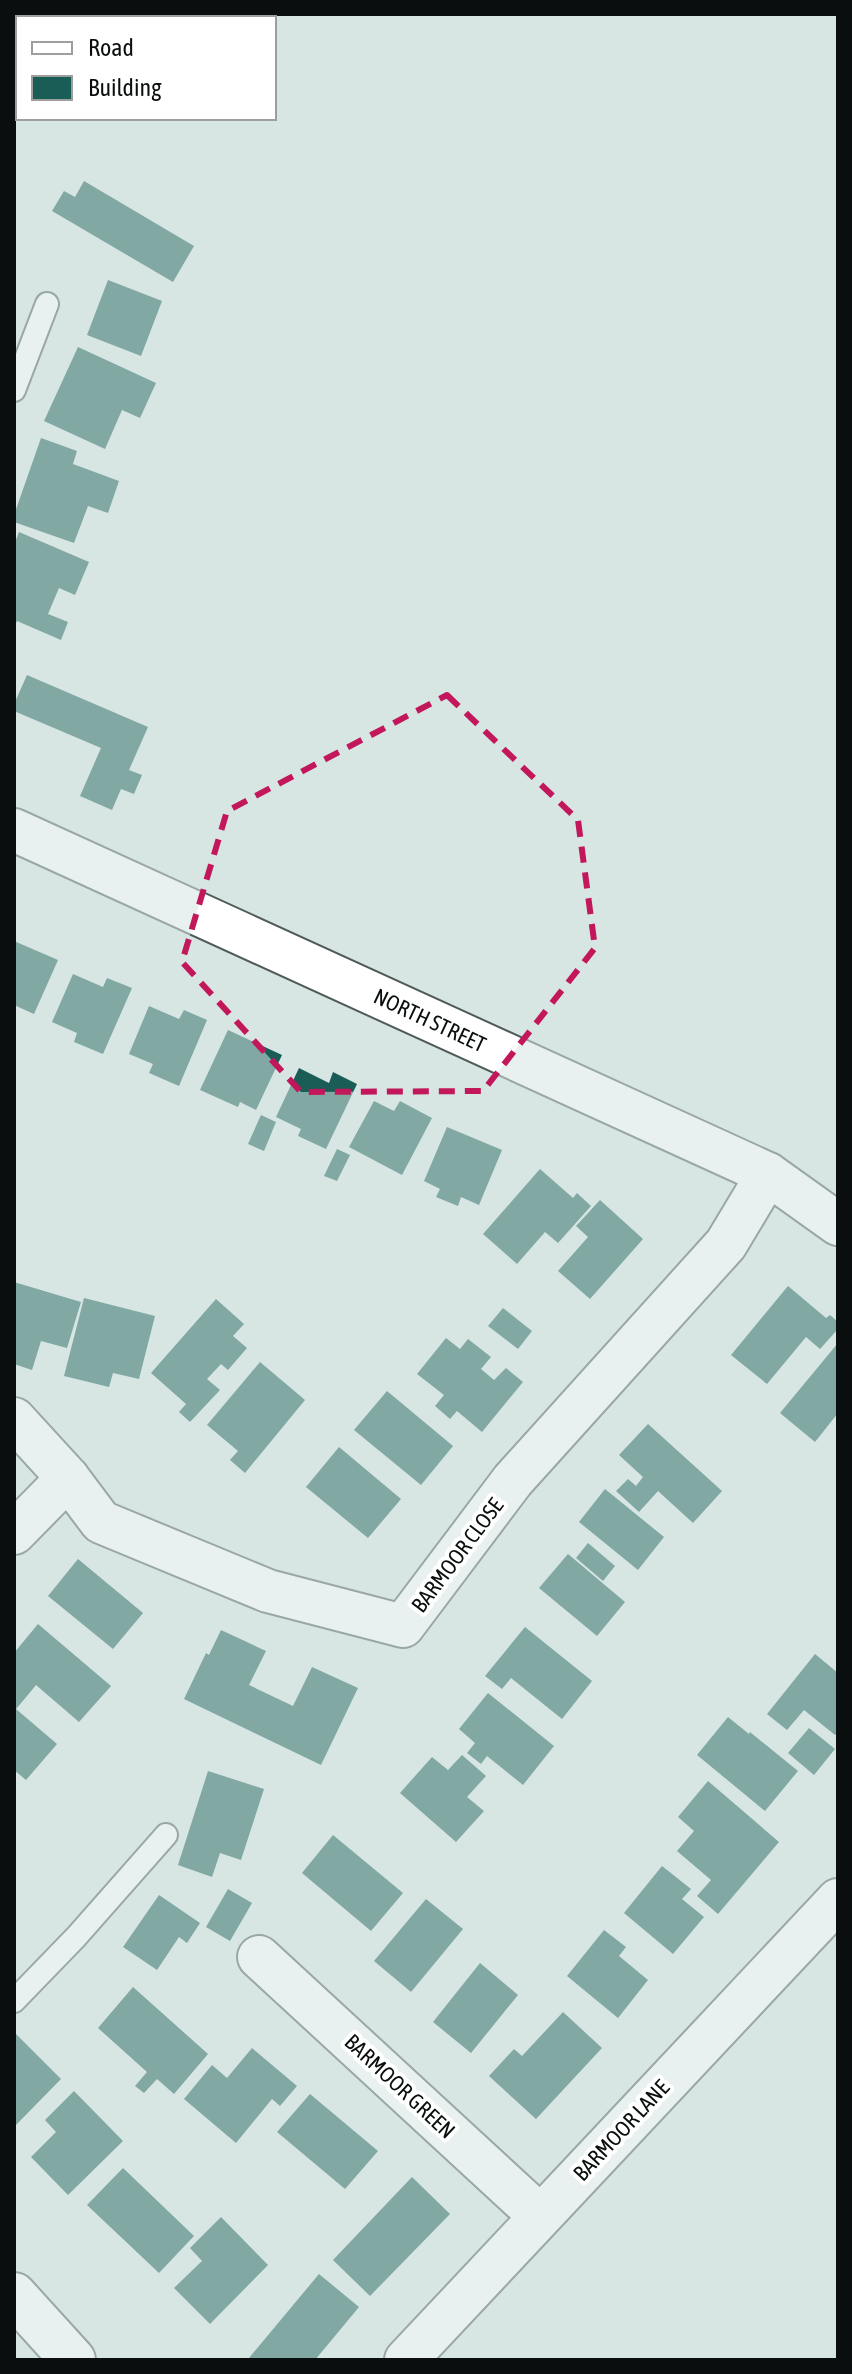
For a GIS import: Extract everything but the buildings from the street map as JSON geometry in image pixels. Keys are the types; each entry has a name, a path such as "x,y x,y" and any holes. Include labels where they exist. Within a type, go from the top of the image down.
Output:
{"highway":[{"path":"14,2295 73,2360"}],"street":[{"name":"NORTH STREET","path":"14,830 768,1174 838,1224"},
{"name":"BARMOOR CLOSE","path":"68,1478 101,1522 268,1591 403,1626 513,1480 726,1244 768,1174"},
{"path":"14,1419 68,1478 14,1533"},
{"name":"BARMOOR LANE","path":"406,2360 838,1900"},
{"name":"BARMOOR GREEN","path":"259,1957 540,2216"}],"lane":[{"path":"14,390 47,304"},
{"path":"14,2001 76,1937 166,1835"}],"highlighted area":[{"path":"447,695 578,820 595,948 483,1091 301,1092 182,962 227,811"}]}
